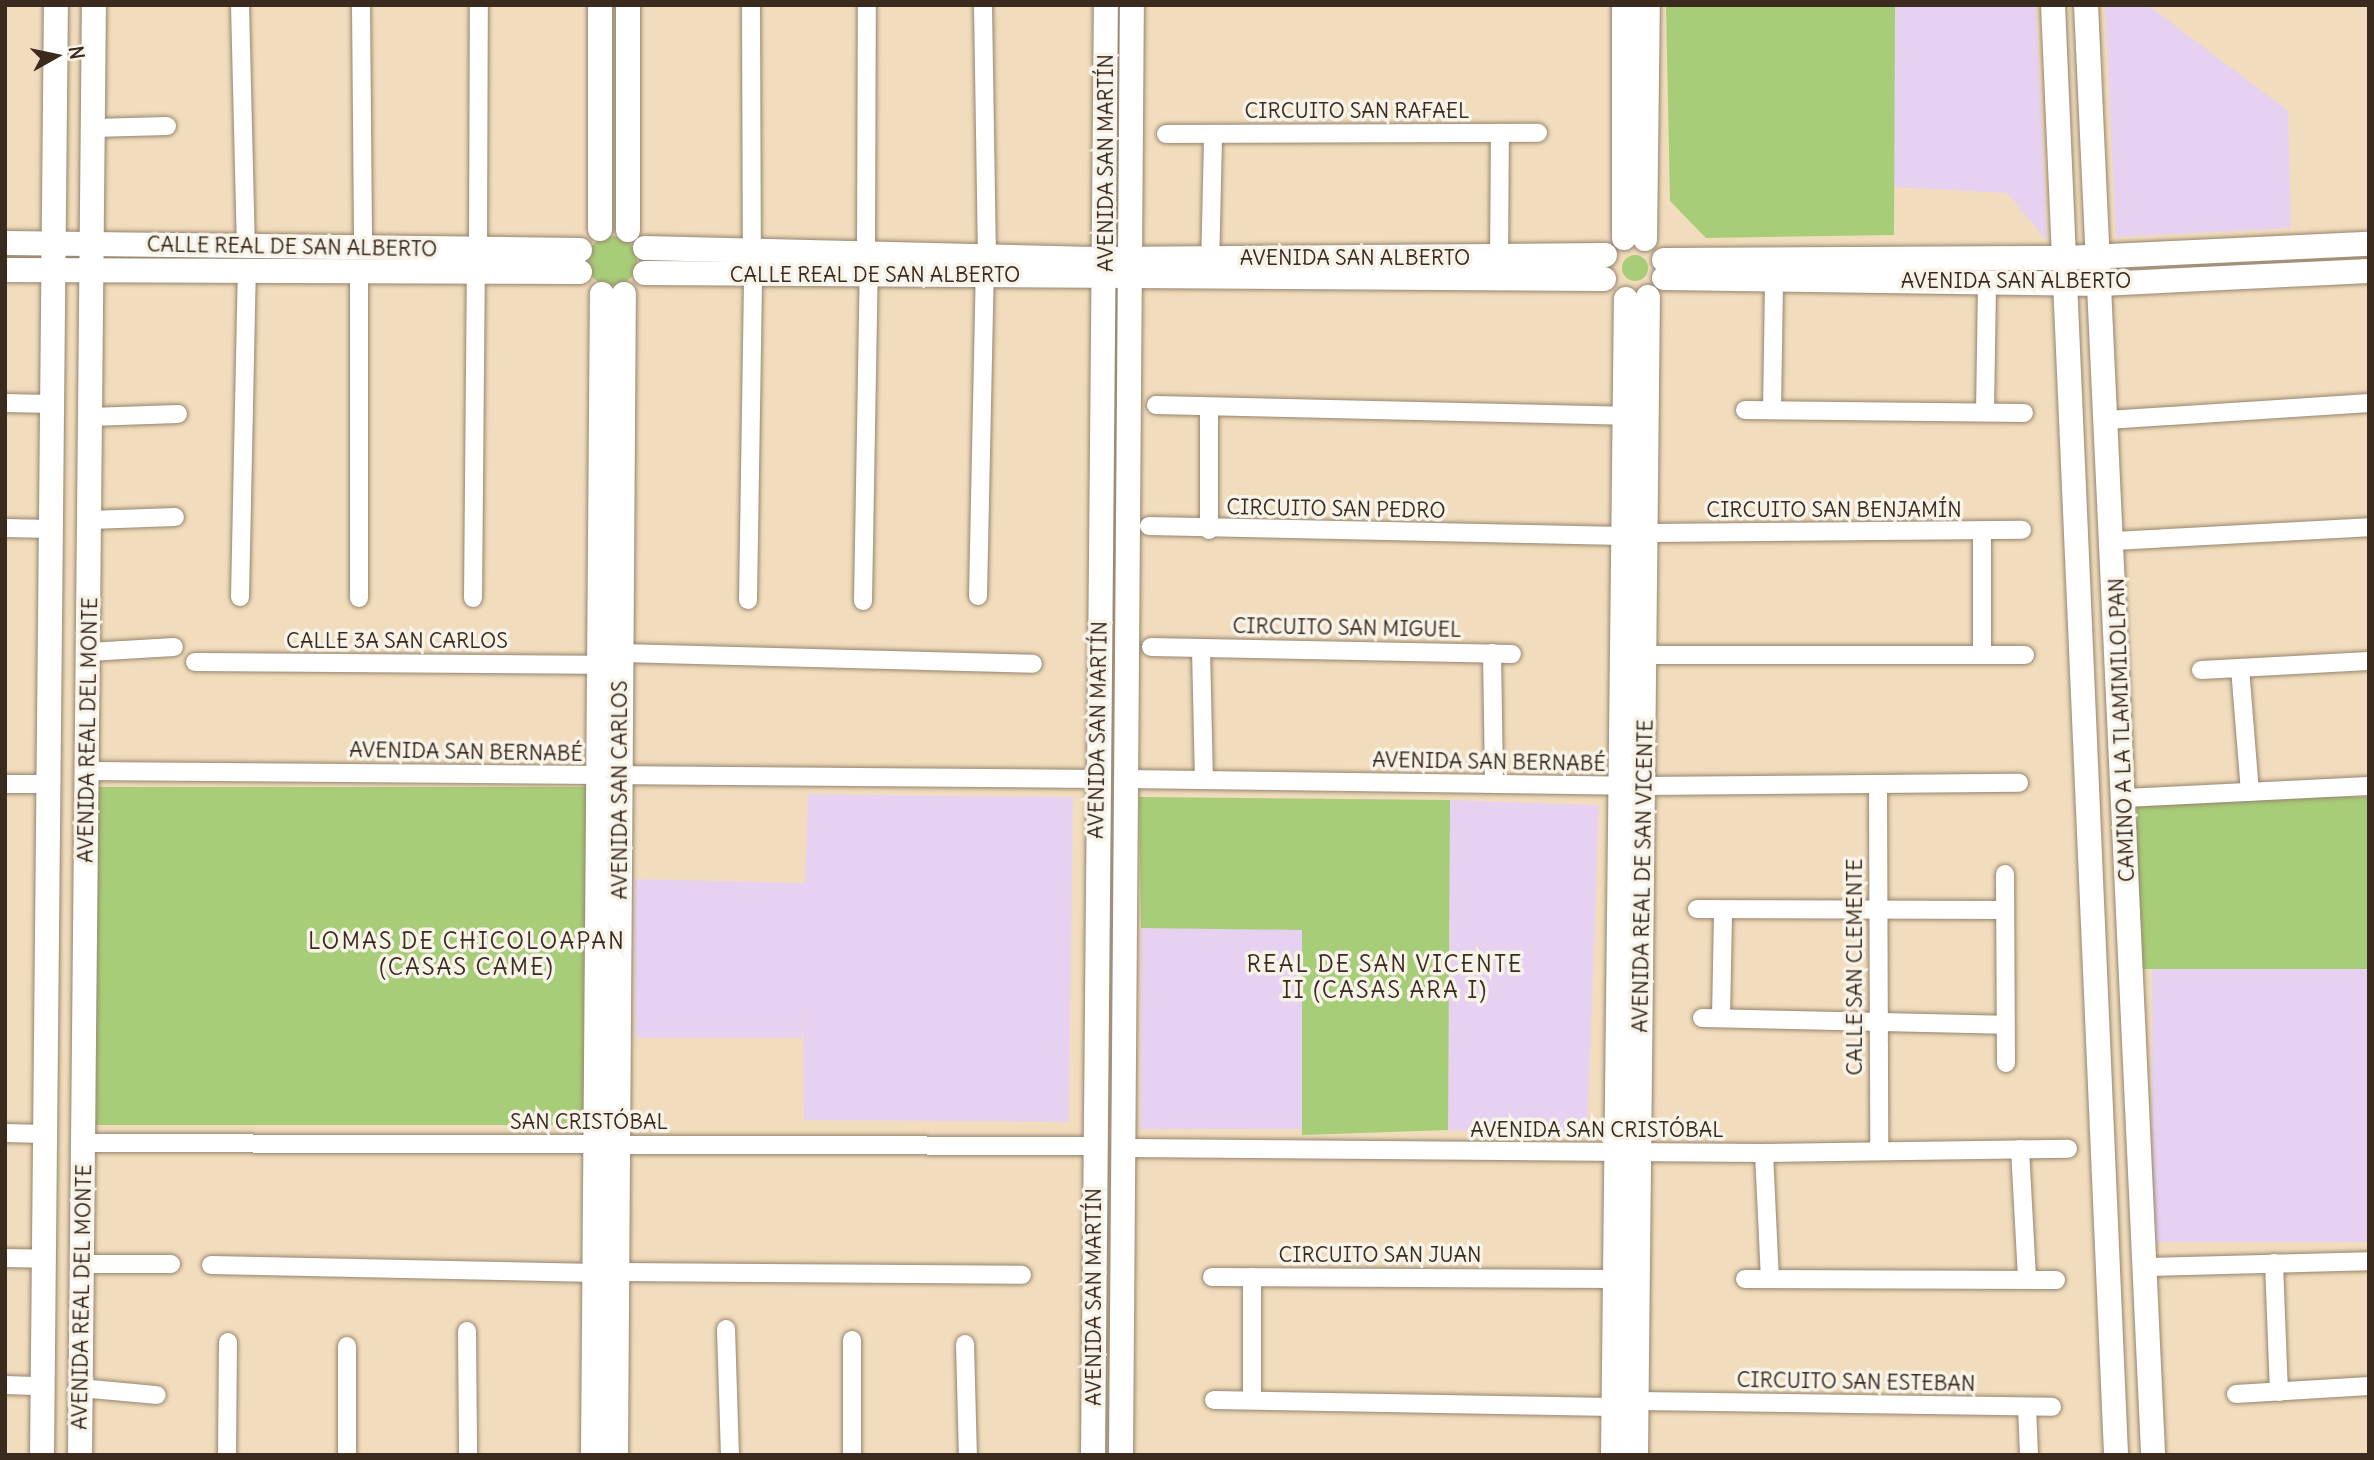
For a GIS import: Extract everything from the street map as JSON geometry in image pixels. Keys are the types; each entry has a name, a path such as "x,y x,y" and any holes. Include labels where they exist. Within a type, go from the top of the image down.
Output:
{"street":[{"name":"AVENIDA REAL DEL MONTE","path":"42,1455 56,5"},
{"name":"AVENIDA REAL DEL MONTE","path":"80,1455 94,5"},
{"path":"240,5 247,259 240,597"},
{"path":"361,5 363,248"},
{"path":"473,598 479,5"},
{"path":"600,5 600,229 580,261 613,294 645,273 637,239 628,5"},
{"path":"748,600 752,263 751,5"},
{"path":"863,601 868,262 867,5"},
{"path":"978,596 986,265 983,5"},
{"name":"AVENIDA SAN MARTÍN","path":"1093,1455 1106,5"},
{"name":"AVENIDA SAN MARTÍN","path":"1121,1455 1126,1148 1132,5"},
{"path":"1624,5 1635,238 1650,283 1612,292 1604,267 1635,238 1648,5"},
{"name":"CAMINO A LA TLAMIMILOLPAN","path":"2053,5 2067,258 2116,1455"},
{"name":"CAMINO A LA TLAMIMILOLPAN","path":"2086,5 2114,541 2153,1455"},
{"path":"93,128 167,126"},
{"name":"CIRCUITO SAN RAFAEL","path":"1166,134 1538,133"},
{"path":"1210,268 1213,134"},
{"path":"1499,268 1500,134"},
{"name":"CALLE REAL DE SAN ALBERTO","path":"600,229 752,263"},
{"name":"CALLE REAL DE SAN ALBERTO","path":"5,243 92,244 359,273 477,261 580,261"},
{"name":"AVENIDA SAN ALBERTO","path":"1650,283 2067,258 2369,244"},
{"name":"CALLE REAL DE SAN ALBERTO","path":"5,270 91,270 363,248 477,261"},
{"name":"CALLE REAL DE SAN ALBERTO","path":"645,273 752,263 868,262 1105,267"},
{"name":"AVENIDA SAN ALBERTO","path":"1105,267 1604,267"},
{"name":"AVENIDA SAN ALBERTO","path":"1650,283 1774,280 2101,284 2369,271"},
{"path":"359,273 359,598"},
{"path":"1772,410 1774,280"},
{"path":"1985,412 1987,282"},
{"name":"AVENIDA REAL DE SAN VICENTE","path":"1632,786 1645,655 1625,416 1650,283"},
{"name":"AVENIDA REAL DE SAN VICENTE","path":"1613,1455 1625,1404 1634,535 1650,283"},
{"name":"AVENIDA SAN CARLOS","path":"613,294 621,653 610,776 606,1273 616,1455"},
{"name":"AVENIDA SAN CARLOS","path":"610,776 599,665 613,294"},
{"path":"5,403 52,404"},
{"path":"2107,420 2369,403"},
{"path":"1156,405 1625,416"},
{"name":"CIRCUITO SAN PEDRO","path":"1209,407 1209,530 1634,535"},
{"path":"1745,410 2024,413"},
{"path":"90,417 178,414"},
{"path":"90,520 175,517"},
{"path":"1149,526 1209,530"},
{"path":"2114,541 2369,527"},
{"path":"5,528 51,528"},
{"path":"1982,532 2022,530"},
{"name":"CIRCUITO SAN BENJAMÍN","path":"1634,535 1982,532 1982,654"},
{"path":"89,652 174,647"},
{"name":"CIRCUITO SAN MIGUEL","path":"1151,647 1512,654"},
{"path":"1201,649 1204,780"},
{"path":"621,653 1033,664"},
{"path":"1492,653 1494,784"},
{"path":"1645,655 2025,655"},
{"path":"2201,670 2369,661"},
{"name":"CALLE 3A SAN CARLOS","path":"195,662 599,665"},
{"path":"2240,667 2250,792"},
{"name":"AVENIDA SAN BERNABÉ","path":"87,771 1097,779"},
{"name":"AVENIDA SAN BERNABÉ","path":"1127,779 1632,786 2019,783"},
{"path":"5,783 49,784"},
{"name":"CALLE SAN CLEMENTE","path":"1878,784 1878,1150"},
{"path":"2124,798 2369,786"},
{"path":"2005,874 2006,1062"},
{"path":"1697,909 1878,907 2004,910"},
{"path":"1721,1018 1723,910"},
{"path":"1702,1018 2005,1025"},
{"path":"5,1133 45,1134"},
{"name":"SAN CRISTÓBAL","path":"83,1143 1095,1146"},
{"name":"AVENIDA SAN CRISTÓBAL","path":"1126,1148 1764,1153 2068,1149"},
{"path":"2020,1149 2027,1279"},
{"name":"AVENIDA REAL DE SAN VICENTE","path":"1628,1151 1614,1279 1625,1404 1636,1455"},
{"path":"1764,1153 1770,1278"},
{"path":"5,1258 44,1259"},
{"path":"2147,1267 2369,1261"},
{"path":"2274,1263 2280,1392"},
{"path":"82,1264 171,1264"},
{"path":"211,1265 606,1273 1021,1275"},
{"name":"AVENIDA SAN CARLOS","path":"593,1455 606,1273"},
{"path":"1212,1277 1252,1277"},
{"name":"CIRCUITO SAN JUAN","path":"1252,1400 1252,1277 1614,1279"},
{"path":"1745,1279 2056,1280"},
{"path":"726,1329 730,1455"},
{"path":"467,1331 468,1455"},
{"path":"852,1340 852,1455"},
{"path":"227,1455 228,1342"},
{"path":"965,1344 968,1455"},
{"path":"347,1346 347,1455"},
{"path":"5,1385 42,1386"},
{"path":"2236,1394 2369,1386"},
{"path":"80,1388 157,1395"},
{"path":"1214,1400 1625,1404"},
{"name":"CIRCUITO SAN ESTEBAN","path":"1625,1404 2052,1407"},
{"path":"2027,1407 2029,1455"}],"shaded area":[{"path":"1895,5 2036,5 2047,241 2007,193 1893,187"},
{"path":"2105,5 2148,5 2288,111 2291,228 2116,237"},
{"path":"808,794 1073,797 1069,1122 804,1120 803,1009 802,1038 635,1038 634,879 805,883"},
{"path":"1450,800 1599,805 1587,1135 1438,1130"},
{"path":"1141,928 1302,928 1302,1129 1141,1129"},
{"path":"2152,969 2369,969 2369,1242 2152,1242"}],"green space":[{"path":"1666,5 1895,5 1894,235 1706,238 1670,201"},
{"path":"612,236 630,243 637,261 630,279 612,286 594,279 587,261 594,243"},
{"path":"1635,255 1644,259 1648,268 1644,277 1635,281 1626,277 1622,268 1626,259"},
{"path":"96,787 586,787 586,1125 96,1125"},
{"path":"1139,797 1450,800 1448,1130 1302,1135 1302,930 1141,928"},
{"path":"2137,797 2369,797 2369,969 2137,969"}],"district":[{"name":"LOMAS DE CHICOLOAPAN (CASAS CAME)","path":"467,954"},
{"name":"REAL DE SAN VICENTE II (CASAS ARA I)","path":"1385,977"}]}
